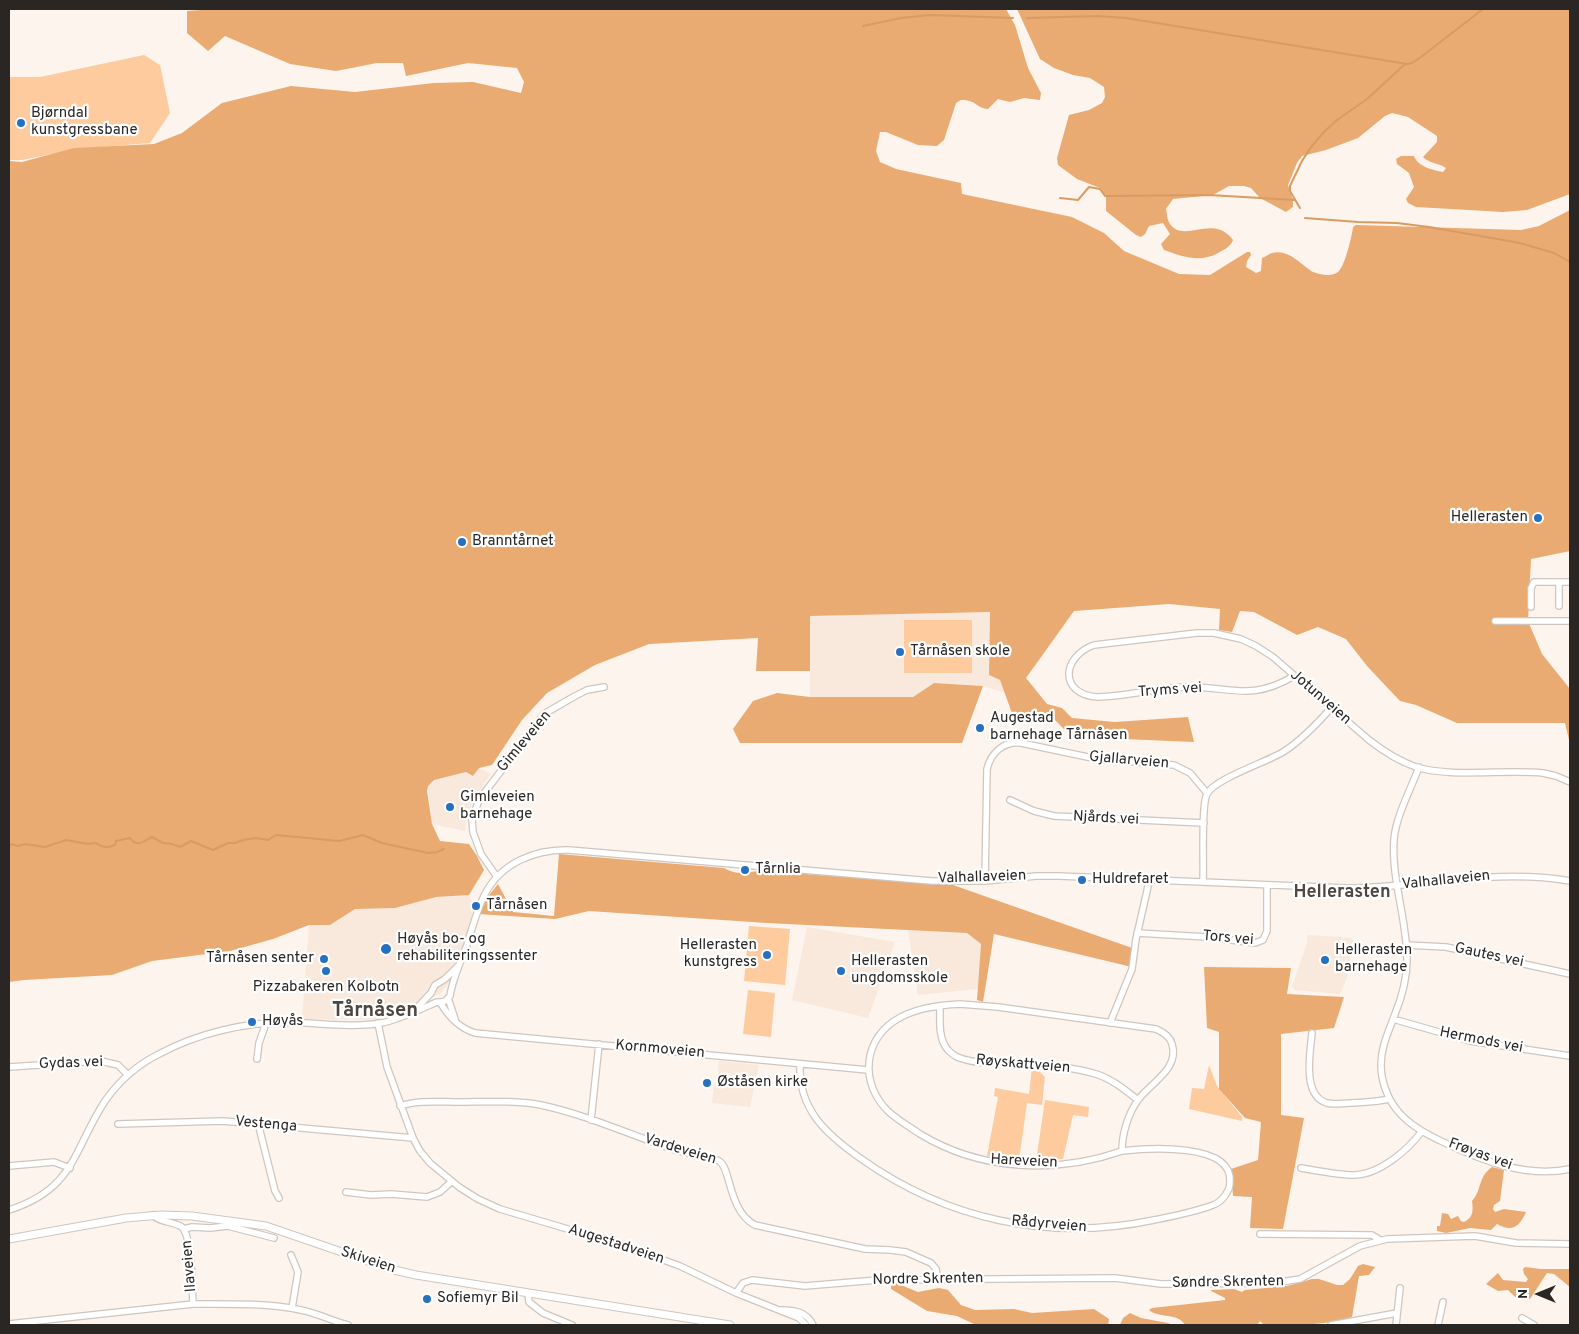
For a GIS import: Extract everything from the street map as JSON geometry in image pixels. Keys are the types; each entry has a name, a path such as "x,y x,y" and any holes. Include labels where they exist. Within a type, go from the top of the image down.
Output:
{"main road":[{"name":"Skiveien","path":"9,1239 126,1218 153,1215 192,1216 266,1226 394,1270 432,1278 730,1325"}],"street":[{"path":"1531,607 1534,582 1570,582"},
{"path":"1558,582 1559,606"},
{"path":"1496,621 1570,620"},
{"name":"Jotunveien","path":"1072,662 1084,650 1098,644 1190,634 1214,633 1233,637 1256,646 1272,657 1384,752 1400,760 1419,768 1447,771 1543,773 1570,782"},
{"name":"Tryms vei","path":"1072,662 1068,674 1071,686 1086,696 1098,698 1184,687 1247,692 1272,687 1294,676"},
{"name":"Gimleveien","path":"497,877 481,854 473,832 472,819 479,800 544,714 587,690 604,687"},
{"path":"1203,882 1204,824 1207,793 1220,783 1270,759 1291,746 1309,732 1331,708"},
{"name":"Gjallarveien","path":"985,881 987,769 994,753 1009,744 1021,743 1104,760 1174,765 1190,773 1207,793"},
{"path":"1312,1033 1310,1082 1313,1091 1320,1099 1332,1104 1389,1099 1383,1081 1381,1061 1385,1042 1405,982 1407,964 1394,855 1394,837 1419,768"},
{"name":"Njårds vei","path":"1010,800 1034,811 1054,816 1204,824"},
{"name":"Valhallaveien","path":"450,991 482,901 497,877 510,866 525,858 543,852 560,850 903,879 985,881 1050,876 1328,888 1398,886 1504,875 1543,877 1570,881"},
{"path":"1110,1023 1132,969 1148,880"},
{"name":"Tors vei","path":"1137,933 1207,936 1253,943 1260,942 1267,931 1267,885"},
{"name":"Gautes vei","path":"1406,945 1432,945 1454,948 1570,974"},
{"name":"Valhallaveien","path":"440,983 459,965"},
{"path":"415,1010 431,993 434,985 440,983 447,985 450,991 448,998 455,1021"},
{"path":"431,993 432,997 439,1002"},
{"path":"9,1210 40,1196 53,1186 70,1168 106,1101 128,1075 151,1058 183,1043 222,1031 266,1023 378,1023 400,1017 448,998"},
{"name":"Kornmoveien","path":"439,1002 448,1014 463,1028 475,1033 868,1070"},
{"path":"868,1070 874,1044 887,1027 906,1014 940,1006 960,1004 984,1005 1156,1029 1168,1037 1173,1047 1173,1061 1138,1100 1126,1126 1122,1151"},
{"name":"Røyskattveien","path":"940,1006 943,1042 948,1050 960,1058 983,1062 1065,1068 1099,1074 1123,1087 1138,1100"},
{"name":"Hermods vei","path":"1394,1019 1470,1041 1570,1056"},
{"path":"257,1059 259,1043 266,1023"},
{"name":"Augestadveien","path":"378,1023 383,1052 400,1106 413,1138 424,1156 451,1182 478,1199 500,1209 625,1246 665,1260 736,1293 799,1318 806,1325"},
{"path":"592,1120 599,1044"},
{"name":"Gydas vei","path":"9,1067 101,1061 118,1065 128,1075"},
{"name":"Rådyrveien","path":"800,1064 804,1096 814,1117 834,1139 883,1174 933,1199 977,1216 1021,1225 1069,1229 1104,1228 1169,1217 1215,1204 1226,1194 1230,1186 1230,1176 1225,1165 1218,1159 1207,1155 1180,1150 1136,1149 1122,1151"},
{"name":"Hareveien","path":"868,1070 870,1081 880,1102 899,1120 937,1143 976,1158 1012,1164 1052,1165 1085,1161 1122,1151"},
{"name":"Frøyas vei","path":"1389,1099 1401,1116 1422,1131 1457,1149 1500,1165 1540,1171 1570,1169"},
{"name":"Vardeveien","path":"400,1106 417,1102 525,1103 592,1120 686,1154 721,1162 724,1165 737,1206 745,1217 755,1225 865,1249 906,1252 931,1263 936,1269 938,1280"},
{"name":"Vestenga","path":"118,1124 204,1120 258,1123 413,1138"},
{"path":"258,1123 275,1191 279,1198"},
{"path":"1301,1168 1350,1175 1369,1172 1391,1161 1422,1131"},
{"path":"9,1166 54,1162 70,1168"},
{"path":"346,1192 427,1197 440,1192 451,1182"},
{"name":"Ilaveien","path":"153,1215 156,1219 179,1225 184,1229 188,1241 193,1304"},
{"name":"Ilaveien","path":"184,1229 228,1226 274,1238"},
{"name":"Søndre Skrenten","path":"1260,1234 1372,1235 1380,1240"},
{"name":"Søndre Skrenten","path":"1126,1279 1158,1284 1283,1282 1300,1278 1360,1246 1380,1240 1475,1236 1516,1243 1570,1244"},
{"path":"291,1255 298,1272 292,1308"},
{"name":"Nordre Skrenten","path":"736,1293 740,1285 750,1280 806,1286 877,1280 1126,1279"},
{"path":"1396,1325 1400,1288"},
{"path":"528,1293 529,1302 536,1308 572,1325"},
{"path":"1438,1325 1443,1302"},
{"path":"9,1324 193,1304 292,1308 315,1313 348,1325"},
{"name":"Augestadveien","path":"781,1310 804,1314 813,1325"},
{"path":"1331,1325 1397,1313"},
{"path":"1522,1318 1534,1325"}],"shaded area":[{"path":"216,9 1006,9 1015,25 1028,68 1041,93 1040,100 1024,98 1010,102 998,99 988,109 970,101 961,100 956,103 944,140 937,146 918,145 886,132 880,132 876,151 880,162 896,169 961,183 962,194 1072,217 1104,233 1124,251 1179,274 1210,275 1247,252 1250,252 1251,255 1246,267 1256,273 1261,271 1262,258 1278,252 1289,255 1313,272 1330,275 1337,273 1344,263 1353,227 1356,225 1521,230 1539,226 1570,210 1570,551 1531,559 1528,621 1542,654 1570,689 1570,744 1565,723 1457,723 1416,705 1400,701 1367,666 1346,639 1318,627 1297,635 1254,612 1240,611 1232,632 1219,630 1220,609 1169,604 1074,611 1026,678 1047,704 1062,708 1072,718 1115,722 1188,717 1194,742 1124,739 1091,732 1066,731 1053,718 1013,716 1000,680 989,675 990,612 810,616 810,671 756,671 758,638 649,644 595,665 547,693 522,720 492,765 479,768 473,776 466,772 434,780 428,786 427,791 432,824 440,841 469,844 484,870 469,895 436,897 395,908 355,909 330,925 309,925 273,939 230,951 152,961 112,975 9,982 9,161 22,162 74,148 154,144 182,133 222,103 291,86 355,92 434,83 473,82 521,93 524,82 517,68 468,63 406,76 403,63 377,63 336,71 290,64 225,36 208,51 187,33 187,11"},
{"path":"1017,9 1570,9 1570,194 1527,210 1503,212 1416,207 1408,203 1406,199 1414,187 1409,173 1397,164 1396,159 1401,156 1414,156 1419,163 1426,167 1443,172 1446,168 1423,157 1437,142 1437,136 1408,117 1392,113 1385,116 1358,138 1326,150 1302,156 1288,185 1293,200 1293,207 1286,212 1260,198 1251,188 1244,186 1229,186 1213,195 1173,199 1166,209 1170,224 1176,229 1191,231 1208,228 1217,229 1225,232 1233,240 1225,249 1205,258 1191,258 1171,253 1164,250 1161,244 1170,234 1163,223 1149,226 1141,237 1136,235 1106,211 1106,198 1100,188 1077,179 1058,165 1057,158 1069,115 1089,110 1102,103 1105,97 1104,87 1090,78 1073,75 1054,68 1040,59"},
{"path":"144,55 160,65 170,113 150,143 77,149 22,160 9,160 9,77 40,77"},
{"name":"Tårnåsen skole","path":"990,612 989,675 1000,680 1005,693 983,686 934,683 913,697 810,697 810,616"},
{"path":"904,620 972,620 972,673 904,673"},
{"path":"934,683 983,686 962,743 740,743 733,729 753,701 777,693 810,697 913,697"},
{"name":"Gimleveien barnehage","path":"479,768 491,774 475,797 467,818 465,831 432,824 428,786 435,780 466,772 473,776"},
{"path":"559,854 724,868 740,873 765,871 953,885 1135,949 1132,967 994,934 983,1002 977,1000 981,944 967,933 767,923 589,911 555,919 478,914 486,899 498,884 513,912 554,916"},
{"name":"Høyås bo- og rehabiliteringssenter","path":"469,895 478,914 457,972 441,993 401,1013 377,1020 302,1019 309,925 330,925 355,909 395,908 436,897"},
{"name":"Hellerasten kunstgress","path":"749,926 790,929 785,985 744,981"},
{"name":"Hellerasten ungdomsskole","path":"807,927 895,942 868,1018 792,1000"},
{"path":"908,930 968,933 981,944 978,989 918,995"},
{"name":"Hellerasten barnehage","path":"1307,935 1353,938 1347,978 1340,994 1295,990 1292,986 1307,943"},
{"path":"1204,967 1291,968 1287,994 1344,997 1334,1028 1281,1034 1281,1115 1304,1118 1283,1229 1250,1228 1252,1197 1233,1196 1231,1169 1258,1160 1261,1122 1245,1118 1219,1089 1219,1032 1207,1028"},
{"path":"748,990 775,993 771,1037 743,1034"},
{"path":"719,1061 759,1065 750,1107 712,1103 714,1085 717,1085"},
{"path":"1209,1065 1217,1086 1242,1117 1242,1121 1189,1109 1192,1088 1204,1089"},
{"path":"1032,1068 1036,1068 1045,1077 1042,1105 1027,1103 1019,1160 987,1156 998,1097 994,1096 995,1088 1029,1094"},
{"path":"1045,1100 1089,1107 1088,1117 1073,1115 1063,1159 1036,1161"},
{"path":"1492,1167 1504,1170 1500,1201 1494,1205 1493,1209 1495,1212 1504,1209 1526,1212 1521,1221 1511,1228 1502,1227 1497,1224 1491,1230 1470,1228 1446,1233 1437,1231 1437,1226 1440,1226 1442,1213 1448,1214 1451,1219 1458,1216 1464,1222 1470,1218 1473,1210 1472,1201 1484,1176"},
{"path":"1363,1264 1375,1267 1369,1275 1359,1276 1352,1317 1341,1320 1297,1325 1264,1325 1260,1321 1257,1325 1185,1325 1178,1318 1153,1313 1149,1310 1152,1308 1225,1300 1225,1298 1211,1290 1234,1289 1242,1292 1245,1290 1287,1286 1312,1279 1343,1285 1350,1279 1358,1266"},
{"path":"1525,1267 1570,1269 1570,1287 1554,1274 1547,1273 1530,1299 1522,1300 1518,1299 1508,1290 1498,1291 1486,1284 1498,1273 1503,1280 1526,1282 1528,1279 1524,1274 1523,1269"},
{"path":"896,1283 918,1292 939,1288 948,1290 961,1305 975,1310 1014,1309 1032,1313 1094,1309 1109,1319 1108,1325 976,1325 957,1316 927,1311 891,1289 891,1284"},
{"path":"1130,1313 1141,1318 1172,1325 1120,1325 1123,1318"}],"waterway":[{"path":"1300,208 1290,191 1290,186 1302,161 1324,132 1337,120 1367,99 1404,65 1412,63 1421,57 1483,9"},
{"path":"863,26 901,18 930,15 1013,18"},
{"path":"1027,18 1097,16 1126,18 1407,64"},
{"path":"1060,198 1078,200 1089,187 1100,189 1105,196 1209,195 1295,200"},
{"path":"1305,218 1397,223 1429,227 1520,243 1554,253 1570,262"},
{"path":"9,847 11,844 45,847 66,840 88,844 96,843 107,847 115,845 116,841 130,838 135,843 138,843 152,837 163,843 180,847 191,841 213,850 228,843 256,838 268,840 276,835 339,841 363,835 382,843 428,853 444,849"}],"place":[{"name":"Bjørndal kunstgressbane","path":"21,123"},
{"name":"Hellerasten","path":"1538,518"},
{"name":"Branntårnet","path":"462,542"},
{"name":"Tårnåsen skole","path":"900,652"},
{"name":"Augestad barnehage Tårnåsen","path":"980,728"},
{"name":"Gimleveien barnehage","path":"450,807"},
{"name":"Tårnlia","path":"745,870"},
{"name":"Huldrefaret","path":"1082,880"},
{"name":"Tårnåsen","path":"476,906"},
{"name":"Høyås bo- og rehabiliteringssenter","path":"386,949"},
{"name":"Hellerasten kunstgress","path":"767,955"},
{"name":"Tårnåsen senter","path":"324,959"},
{"name":"Hellerasten barnehage","path":"1325,960"},
{"name":"Pizzabakeren Kolbotn","path":"326,971"},
{"name":"Hellerasten ungdomsskole","path":"841,971"},
{"name":"Høyås","path":"252,1022"},
{"name":"Øståsen kirke","path":"707,1083"},
{"name":"Sofiemyr Bil","path":"427,1299"}],"district":[{"name":"Hellerasten","path":"1342,893"},
{"name":"Tårnåsen","path":"375,1012"}]}
